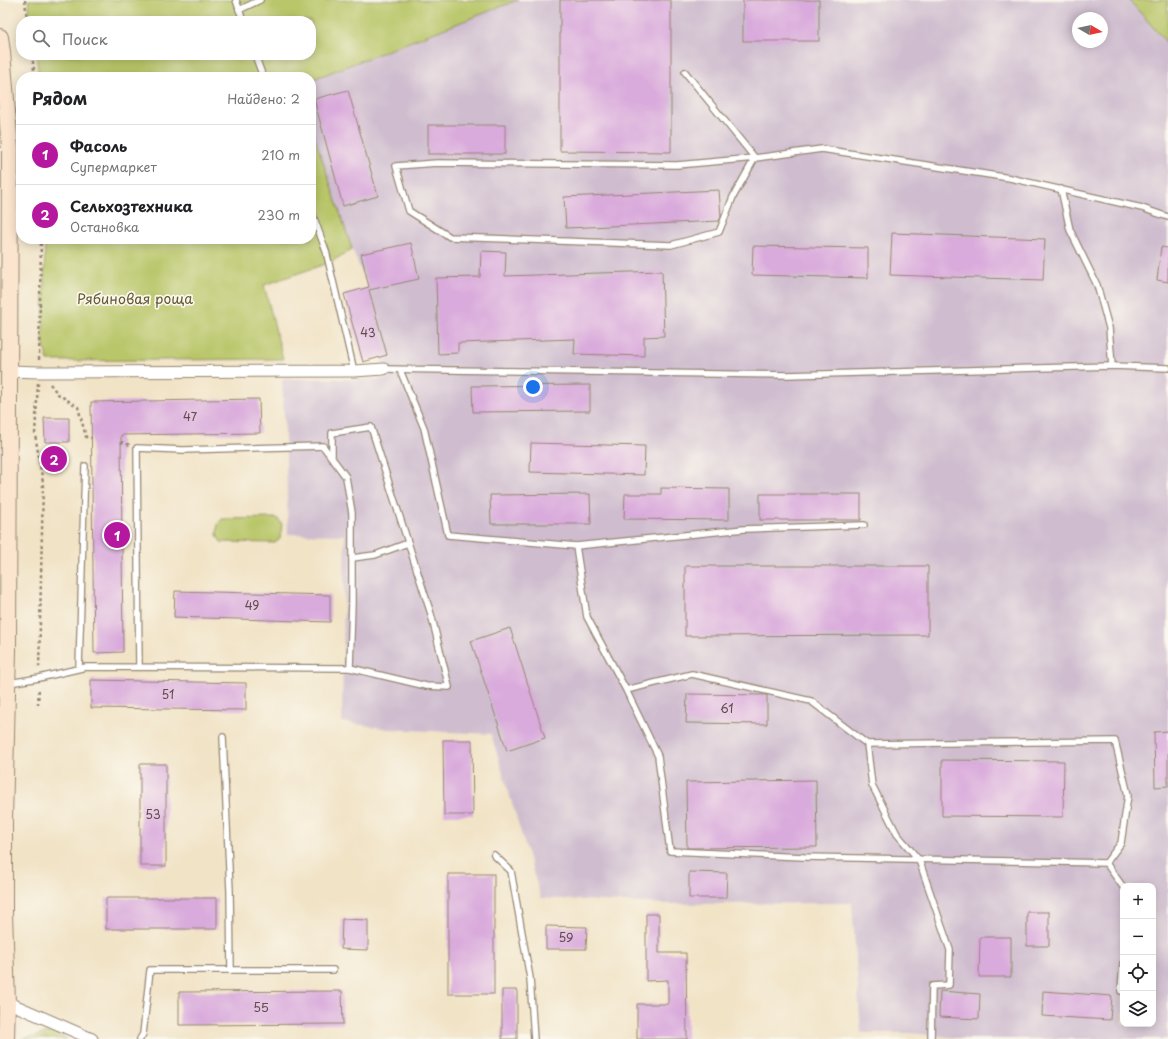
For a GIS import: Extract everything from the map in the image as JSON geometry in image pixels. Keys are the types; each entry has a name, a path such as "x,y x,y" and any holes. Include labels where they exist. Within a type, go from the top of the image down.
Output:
{"main road":[{"path":"0,36 10,148 9,371 4,472 8,642 3,970 7,1002 6,1039"}],"street":[{"path":"9,371 384,370"},
{"path":"7,1002 92,1039"}],"lane":[{"path":"236,0 241,16"},
{"path":"239,10 260,0"},
{"path":"257,60 261,72"},
{"path":"685,72 756,158"},
{"path":"756,158 734,197 719,232 671,246 450,237 409,211 396,166 437,163 677,165 756,158 822,149 1010,178 1142,208 1168,217"},
{"path":"1061,190 1070,230 1098,285 1109,328 1112,366"},
{"path":"316,224 326,251 354,371"},
{"path":"384,370 787,375 1112,366 1168,368"},
{"path":"400,370 424,428 448,535 576,546 744,529 864,525"},
{"path":"7,683 39,678 86,667 350,668 426,686 450,687 431,614 372,427 332,433 332,458"},
{"path":"139,667 137,448 183,450 323,446 346,477 352,513 350,668"},
{"path":"79,668 85,466"},
{"path":"352,558 375,555 408,542"},
{"path":"576,546 587,617 626,690 658,756 670,851 804,857 1106,864"},
{"path":"626,690 692,674 811,701 867,744 1115,741 1128,795 1121,843 1106,864"},
{"path":"223,737 230,891 231,970"},
{"path":"867,744 872,784 897,834 919,860 950,950 949,985 932,986 930,1039"},
{"path":"494,855 512,871 530,978 534,1039"},
{"path":"1106,864 1120,883"},
{"path":"140,1039 143,1034 150,970 333,970"}],"path":[{"path":"25,0 27,16"},
{"path":"33,60 34,72"},
{"path":"38,705 43,483 34,434 39,372 41,244"},
{"path":"39,372 58,394 78,407 86,437 92,438"}],"shaded area":[{"path":"518,0 1129,0 1168,44 1168,1039 968,1039 910,1033 861,1033 852,903 664,904 541,898 491,734 389,729 342,722 345,535 288,534 282,379 387,379 381,357 387,355 368,287 352,249 316,141 316,78"}],"green space":[{"path":"28,0 518,0 316,78 316,72 38,72 37,60 316,60 316,16 30,16"},
{"path":"1129,0 1168,0 1168,44"},
{"name":"Рябиновая роща","path":"316,141 352,249 331,262 264,285 283,359 48,361 43,342 45,244 316,244"},
{"path":"277,518 282,524 280,539 275,543 221,542 217,535 218,524 222,519"},
{"path":"53,1032 67,1039 22,1039"}],"building":[{"path":"560,0 671,0 671,152 560,151"},
{"path":"743,0 819,0 819,41 743,41"},
{"path":"348,90 378,196 343,206 316,106 316,98"},
{"path":"428,125 505,125 505,154 428,154"},
{"path":"719,190 721,217 719,221 566,228 564,197"},
{"path":"892,233 1045,239 1043,280 890,275"},
{"path":"411,243 419,279 369,290 387,355 363,362 344,294 369,287 361,254"},
{"path":"753,246 868,248 868,278 752,275"},
{"path":"1161,247 1168,248 1168,282 1157,280"},
{"path":"481,251 506,252 505,276 662,271 664,336 644,337 644,356 574,354 575,339 458,343 458,353 438,354 436,278 480,277"},
{"path":"590,385 590,411 473,412 472,386"},
{"path":"259,399 260,433 121,435 123,652 94,653 91,402"},
{"path":"44,418 69,418 69,442 45,442"},
{"path":"531,443 645,446 644,475 530,472"},
{"path":"661,488 729,489 729,520 624,519 625,494 661,494"},
{"path":"590,494 591,524 491,524 490,495"},
{"path":"760,494 861,494 861,520 760,520"},
{"path":"685,566 928,566 928,635 685,636"},
{"path":"175,591 330,595 330,622 174,617"},
{"path":"510,628 545,738 507,751 471,641"},
{"path":"91,680 246,683 246,710 91,708"},
{"path":"687,694 767,695 767,724 686,723"},
{"path":"1168,731 1168,786 1155,787 1154,732"},
{"path":"443,740 472,740 473,815 444,815"},
{"path":"942,760 1064,761 1063,817 942,816"},
{"path":"140,764 166,764 166,866 140,866"},
{"path":"816,780 817,847 687,848 686,782"},
{"path":"689,872 727,873 726,898 689,898"},
{"path":"448,874 494,874 494,994 448,994"},
{"path":"106,898 217,898 217,929 106,929"},
{"path":"1027,912 1049,912 1049,946 1027,946"},
{"path":"646,914 659,914 659,953 686,953 687,1039 637,1039 637,1004 668,1004 668,980 646,981"},
{"path":"342,919 368,920 368,950 341,949"},
{"path":"546,926 587,927 586,949 546,949"},
{"path":"980,937 1011,937 1011,977 979,977"},
{"path":"502,990 517,990 517,1039 502,1039"},
{"path":"342,991 343,1024 179,1025 179,992"},
{"path":"940,991 980,994 979,1019 939,1017"},
{"path":"1043,991 1112,996 1110,1020 1042,1016"}],"place":[{"name":"Сельхозтехника","path":"54,459"},
{"name":"Фасоль","path":"117,535"}]}
